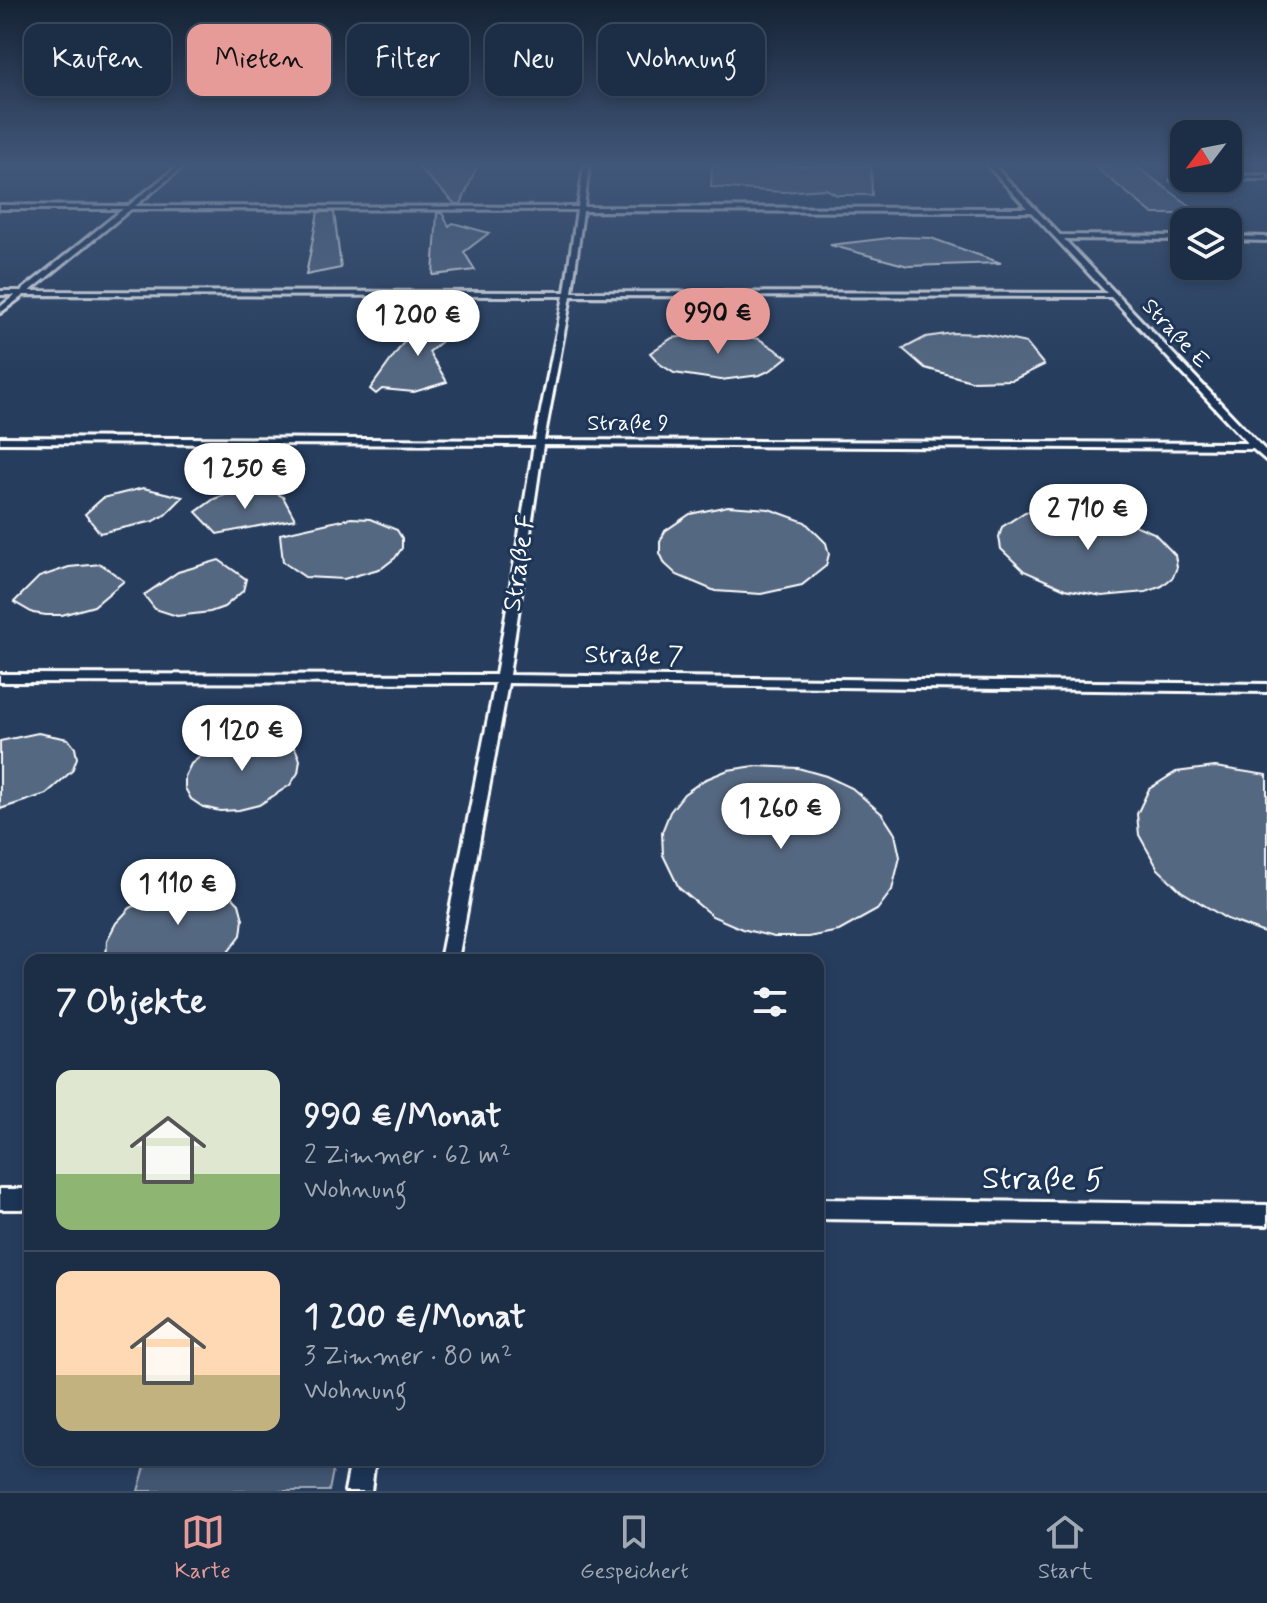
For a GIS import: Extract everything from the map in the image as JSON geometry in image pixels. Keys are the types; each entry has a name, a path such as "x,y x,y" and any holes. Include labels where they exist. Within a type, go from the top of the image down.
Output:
{"lane":[{"path":"0,311 93,236"},
{"name":"Straße F","path":"450,954 502,679 576,236"},
{"path":"1059,237 1170,238"},
{"name":"Straße E","path":"1059,237 1267,458"},
{"path":"1242,238 1267,239"},
{"path":"0,293 1114,295"},
{"name":"Straße 9","path":"0,440 1256,446"},
{"name":"Straße 7","path":"0,678 502,679 1267,688"},
{"path":"0,1199 24,1199"},
{"name":"Straße 5","path":"824,1209 1267,1215"},
{"path":"358,1491 362,1466"}],"shaded area":[{"path":"145,1466 334,1466 329,1491 138,1491"}],"building":[{"path":"314,236 337,236 341,268 306,275"},
{"path":"436,236 486,236 464,252 475,270 433,275"},
{"path":"898,237 931,238 1001,263 908,266 830,245"},
{"path":"479,311 429,352 447,382 414,392 382,389 376,394 370,389 414,328"},
{"path":"715,332 759,339 787,357 760,375 721,380 674,373 650,353 672,338"},
{"path":"953,333 984,334 1026,343 1044,365 1013,380 971,381 925,368 903,349 926,337"},
{"path":"143,488 183,497 154,521 100,533 85,514 103,498"},
{"path":"239,490 276,493 283,497 295,519 217,534 196,512 214,499"},
{"path":"728,506 769,509 805,522 826,543 829,554 826,566 802,585 761,594 715,591 677,575 665,564 660,553 660,542 665,531 690,514"},
{"path":"1062,507 1106,513 1154,533 1175,555 1177,567 1173,577 1162,586 1146,592 1102,596 1065,589 1024,571 1001,549 999,537 1002,527 1025,512"},
{"path":"351,518 370,519 397,530 402,538 402,548 395,558 382,568 344,579 305,577 283,562 280,534"},
{"path":"219,560 246,579 243,591 224,607 177,616 155,609 144,595 178,572"},
{"path":"101,564 124,581 94,606 62,615 46,615 33,613 14,602 39,577 69,567"},
{"path":"38,733 68,739 75,748 77,758 72,771 46,794 0,809 0,741"},
{"path":"255,735 286,741 296,750 300,760 298,773 290,785 259,805 239,810 220,811 203,807 191,799 185,788 185,776 191,764 218,743"},
{"path":"755,766 798,768 826,776 852,788 882,814 895,834 900,857 892,890 877,910 839,931 808,937 774,937 742,929 712,916 679,888 663,855 662,832 670,812 684,794 704,780 728,770"},
{"path":"1215,767 1267,775 1267,934 1227,919 1181,891 1158,869 1139,835 1137,814 1149,789 1176,772"},
{"path":"192,884 212,886 228,893 239,904 243,919 241,935 227,954 106,954 107,940 116,923 130,908 170,888"}]}
